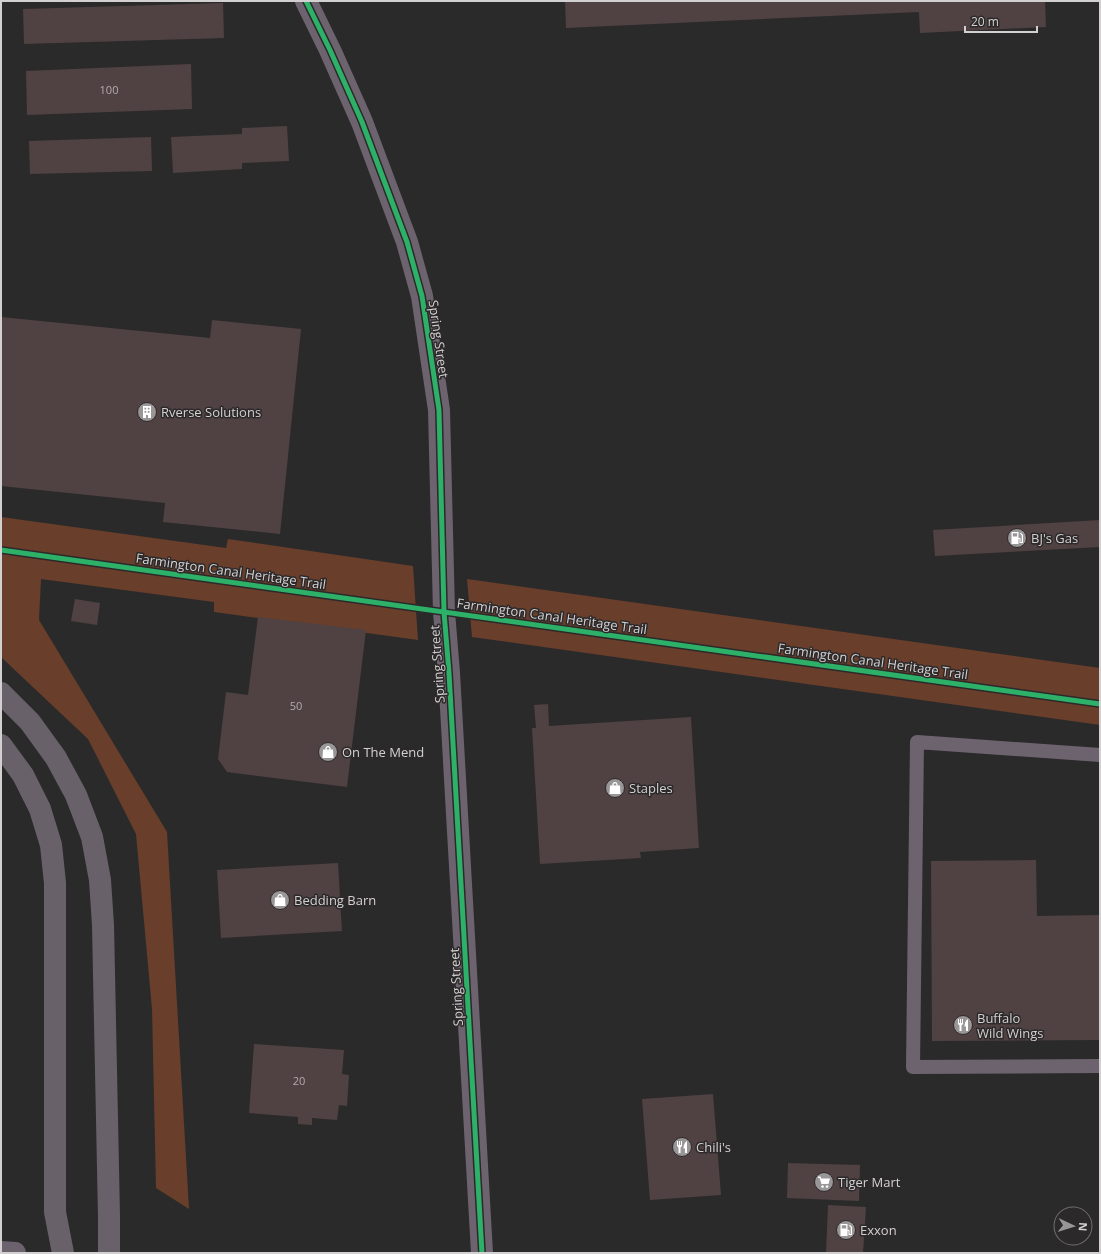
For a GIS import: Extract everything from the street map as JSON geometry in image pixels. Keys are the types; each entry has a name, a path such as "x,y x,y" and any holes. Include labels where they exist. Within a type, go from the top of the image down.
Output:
{"highway":[{"path":"1,693 30,722 56,758 76,795 92,837 100,880 104,940 109,1253"},
{"path":"1,745 23,775 40,808 51,845 55,883 55,1212 63,1253"},
{"path":"1,1252 15,1253"}],"street":[{"name":"Spring Street","path":"306,1 330,50 362,122 406,242 422,296 438,410 444,612 451,704 482,1253"}],"lane":[{"path":"1100,755 917,742 913,1066 1100,1066"}],"shaded area":[{"path":"1,517 226,548 228,539 413,566 418,640 214,612 214,602 41,579 39,620 167,832 189,1209 156,1188 152,1009 136,834 88,739 1,657"},
{"path":"467,579 1100,668 1100,725 472,637"}],"building":[{"path":"565,1 1045,1 1046,27 920,33 919,12 566,28"},
{"path":"223,3 224,38 24,44 23,9"},
{"path":"191,64 192,109 27,115 26,71"},
{"path":"287,126 289,161 242,163 242,169 173,173 171,137 242,134 242,128"},
{"path":"151,137 152,171 30,174 29,141"},
{"name":"Rverse Solutions","path":"1,317 210,338 212,320 301,329 280,534 163,522 165,503 1,486"},
{"name":"BJ's Gas","path":"1100,520 1100,547 935,556 933,530"},
{"path":"75,599 100,603 97,625 71,621"},
{"path":"258,617 366,630 347,787 227,772 218,759 226,692 248,695"},
{"name":"Staples","path":"548,704 549,726 691,717 699,848 640,852 641,858 540,864 532,728 536,728 534,705"},
{"path":"1036,860 1037,916 1100,915 1100,1040 932,1041 931,861"},
{"name":"Bedding Barn","path":"338,863 342,931 221,938 217,870"},
{"path":"254,1044 344,1050 342,1074 349,1075 347,1106 339,1105 337,1120 312,1118 312,1125 298,1124 298,1117 249,1113"},
{"name":"Chili's","path":"713,1094 721,1195 650,1200 642,1099"},
{"name":"Tiger Mart","path":"788,1163 860,1165 859,1201 787,1198"},
{"name":"Exxon","path":"828,1205 866,1207 863,1253 826,1253"}],"cycle path":[{"path":"306,1 330,50 362,122 407,242 422,296 439,410 444,612 449,673 482,1253"},
{"name":"Farmington Canal Heritage Trail","path":"1,550 1100,704"}],"place":[{"name":"Rverse Solutions","path":"147,412"},
{"name":"BJ's Gas","path":"1017,538"},
{"name":"On The Mend","path":"328,752"},
{"name":"Staples","path":"615,788"},
{"name":"Bedding Barn","path":"280,900"},
{"name":"Buffalo Wild Wings","path":"963,1025"},
{"name":"Chili's","path":"682,1147"},
{"name":"Tiger Mart","path":"824,1182"},
{"name":"Exxon","path":"846,1230"}]}
